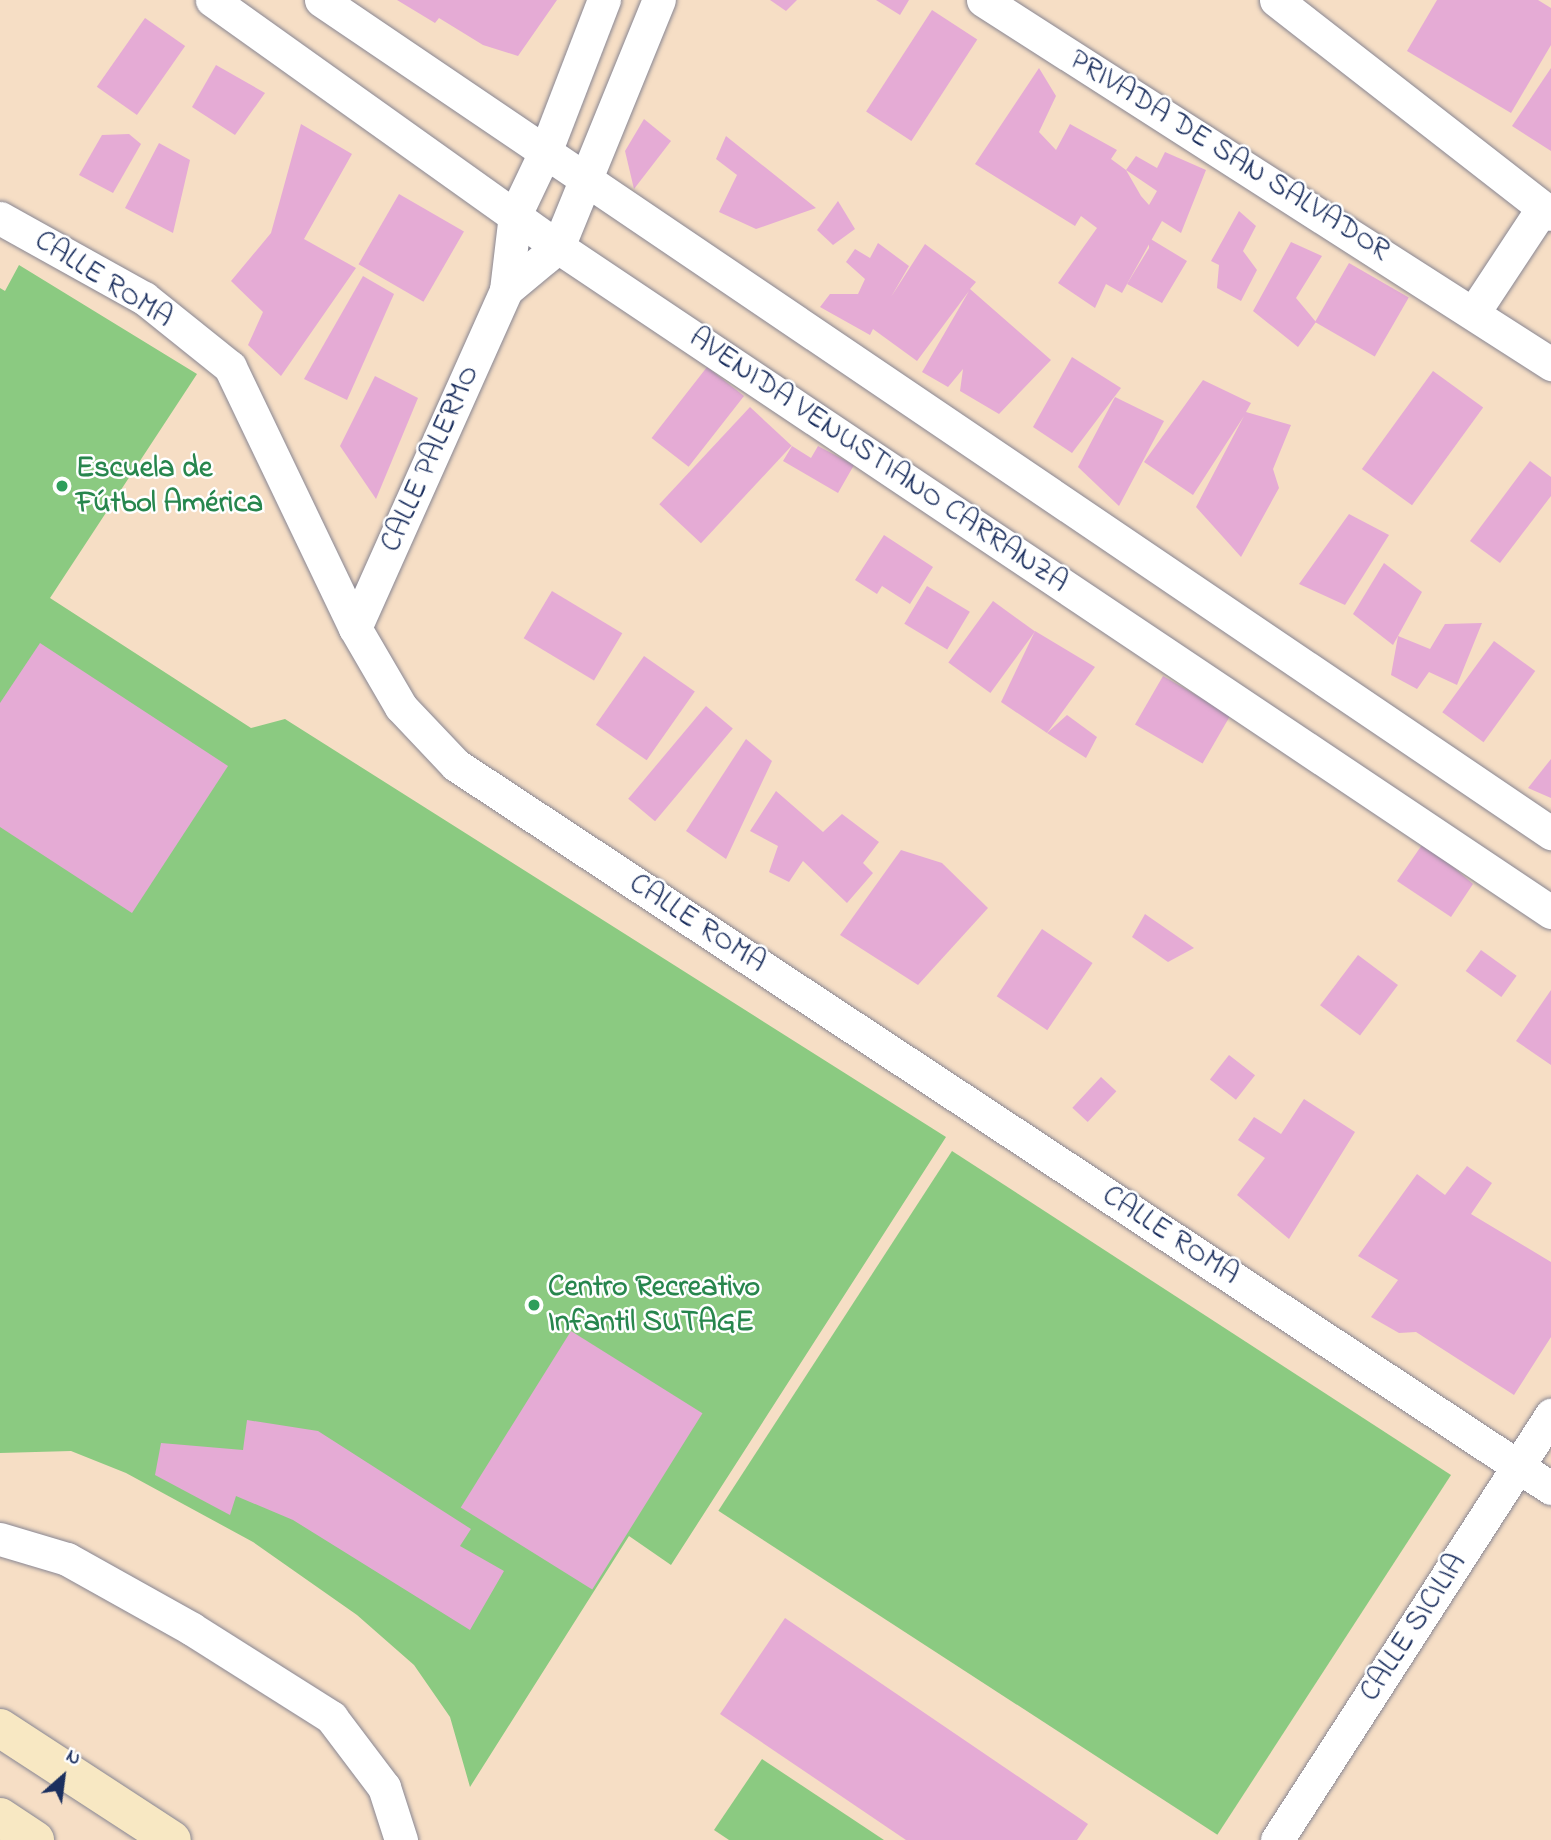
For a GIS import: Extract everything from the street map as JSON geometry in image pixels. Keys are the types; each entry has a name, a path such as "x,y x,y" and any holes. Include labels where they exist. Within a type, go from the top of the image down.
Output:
{"main road":[{"path":"0,1728 173,1840"},
{"path":"0,1818 35,1840"}],"street":[{"name":"AVENIDA VENUSTIANO CARRANZA","path":"212,0 558,247 1551,912"},
{"path":"321,0 1551,833"},
{"name":"CALLE PALERMO","path":"355,628 506,290 516,215 546,150 604,0"},
{"name":"CALLE PALERMO","path":"506,290 558,247 588,181 659,0"},
{"name":"PRIVADA DE SAN SALVADOR","path":"984,0 1474,312 1551,364"},
{"path":"1276,0 1547,212 1474,312"},
{"name":"CALLE ROMA","path":"0,218 144,298 230,367 355,628 401,707 456,765 1551,1488"},
{"name":"CALLE SICILIA","path":"1277,1840 1551,1415"},
{"path":"0,1539 67,1559 192,1629 331,1717 384,1787 401,1840"}],"green space":[{"path":"19,265 197,374 50,598 251,728 285,719 946,1137 671,1565 629,1536 470,1787 450,1717 414,1665 357,1615 253,1542 126,1473 71,1451 0,1453 0,288 5,291"},
{"path":"952,1151 1451,1475 1217,1835 718,1511"},
{"path":"762,1759 884,1840 729,1840 714,1830"}],"building":[{"path":"397,0 557,0 518,56 483,45 439,18 435,23"},
{"path":"770,0 797,0 786,11"},
{"path":"876,0 909,0 900,15"},
{"path":"1437,0 1538,0 1551,8 1551,45 1511,113 1407,51"},
{"path":"932,10 977,39 911,141 866,111"},
{"path":"145,18 185,46 137,115 97,87"},
{"path":"216,65 265,93 235,135 192,107"},
{"path":"1039,68 1056,96 1039,132 1056,150 1070,124 1117,150 1111,159 1126,170 1136,156 1157,168 1165,152 1206,170 1181,233 1162,221 1122,293 1106,284 1095,308 1058,283 1097,228 1081,216 1075,226 975,164","holes":["1126,170 1157,191 1149,205"]},
{"path":"1551,68 1551,151 1512,126"},
{"path":"644,119 671,141 634,189 625,151"},
{"path":"301,124 352,154 304,239 356,268 281,376 248,345 263,312 231,281 271,233"},
{"path":"129,134 141,144 113,193 79,175 102,135"},
{"path":"726,136 816,208 756,229 719,212 737,175 716,159"},
{"path":"159,143 190,160 173,233 125,208"},
{"path":"399,194 464,231 423,302 358,264"},
{"path":"838,201 855,229 833,245 817,230"},
{"path":"1239,211 1256,226 1243,251 1257,270 1241,301 1217,288 1219,265 1211,261"},
{"path":"1149,238 1187,261 1162,303 1127,284 1149,248"},
{"path":"1291,242 1322,256 1296,298 1316,322 1298,347 1253,311"},
{"path":"878,243 909,266 891,297 925,244 976,282 970,289 1051,360 999,414 960,391 963,369 948,387 922,372 969,291 917,361 873,329 870,335 820,307 830,294 858,294 865,279 846,262 855,249 870,258"},
{"path":"1349,263 1409,298 1375,356 1315,322"},
{"path":"363,276 394,294 347,400 304,379"},
{"path":"1072,357 1121,388 1072,453 1033,427"},
{"path":"707,367 744,396 689,467 652,438"},
{"path":"1433,371 1483,407 1412,505 1362,469"},
{"path":"375,376 418,398 376,499 340,446"},
{"path":"1203,380 1251,403 1246,412 1291,425 1273,469 1279,488 1241,557 1196,507 1244,416 1193,495 1144,462"},
{"path":"1115,397 1164,421 1119,506 1078,467"},
{"path":"750,407 792,446 701,543 659,504"},
{"path":"792,446 811,458 818,446 854,465 838,493 783,461"},
{"path":"1530,461 1551,477 1551,496 1500,563 1470,541"},
{"path":"1349,514 1389,535 1345,605 1299,584"},
{"path":"884,535 933,567 910,604 882,586 877,594 855,580"},
{"path":"1384,563 1422,592 1393,645 1353,614"},
{"path":"927,586 970,612 947,649 904,624"},
{"path":"552,591 622,633 594,680 524,638"},
{"path":"993,601 1035,632 990,693 948,662"},
{"path":"1482,623 1457,685 1429,672 1417,689 1391,675 1398,636 1430,649 1445,624"},
{"path":"1035,631 1095,667 1047,733 1001,702"},
{"path":"1494,641 1535,671 1484,742 1442,712"},
{"path":"40,643 228,766 132,913 0,827 0,703"},
{"path":"644,656 695,692 647,760 596,725"},
{"path":"1163,676 1231,715 1203,763 1135,724"},
{"path":"706,706 733,728 655,821 628,799"},
{"path":"1067,715 1097,737 1086,758 1047,733"},
{"path":"746,739 772,761 726,859 686,831"},
{"path":"1551,759 1551,798 1528,788"},
{"path":"776,791 823,832 842,814 879,842 863,863 873,873 847,903 803,861 789,882 769,872 778,846 750,831"},
{"path":"1424,842 1473,884 1451,917 1397,881"},
{"path":"901,850 942,863 988,908 918,985 840,935"},
{"path":"1145,914 1194,948 1168,962 1132,937"},
{"path":"1042,929 1093,963 1047,1030 997,996"},
{"path":"1481,950 1517,976 1501,997 1466,971"},
{"path":"1358,955 1398,985 1360,1035 1320,1005"},
{"path":"1551,990 1551,1065 1516,1041"},
{"path":"1229,1055 1255,1075 1236,1100 1210,1079"},
{"path":"1101,1077 1116,1091 1088,1122 1072,1108"},
{"path":"1304,1099 1355,1132 1289,1239 1237,1195 1265,1158 1238,1140 1254,1117 1281,1134"},
{"path":"1467,1166 1492,1183 1471,1214 1551,1262 1551,1337 1514,1395 1416,1332 1399,1333 1371,1317 1398,1280 1358,1256 1417,1174 1445,1195"},
{"path":"571,1331 702,1413 592,1590 461,1507"},
{"path":"247,1420 318,1431 471,1529 460,1546 504,1571 470,1630 293,1520 236,1496 230,1515 155,1475 161,1443 243,1450"},
{"path":"785,1618 1088,1824 1077,1840 906,1840 720,1714"}],"place":[{"name":"Escuela de Fútbol América","path":"62,486"},
{"name":"Centro Recreativo Infantil SUTAGE","path":"534,1305"}]}
